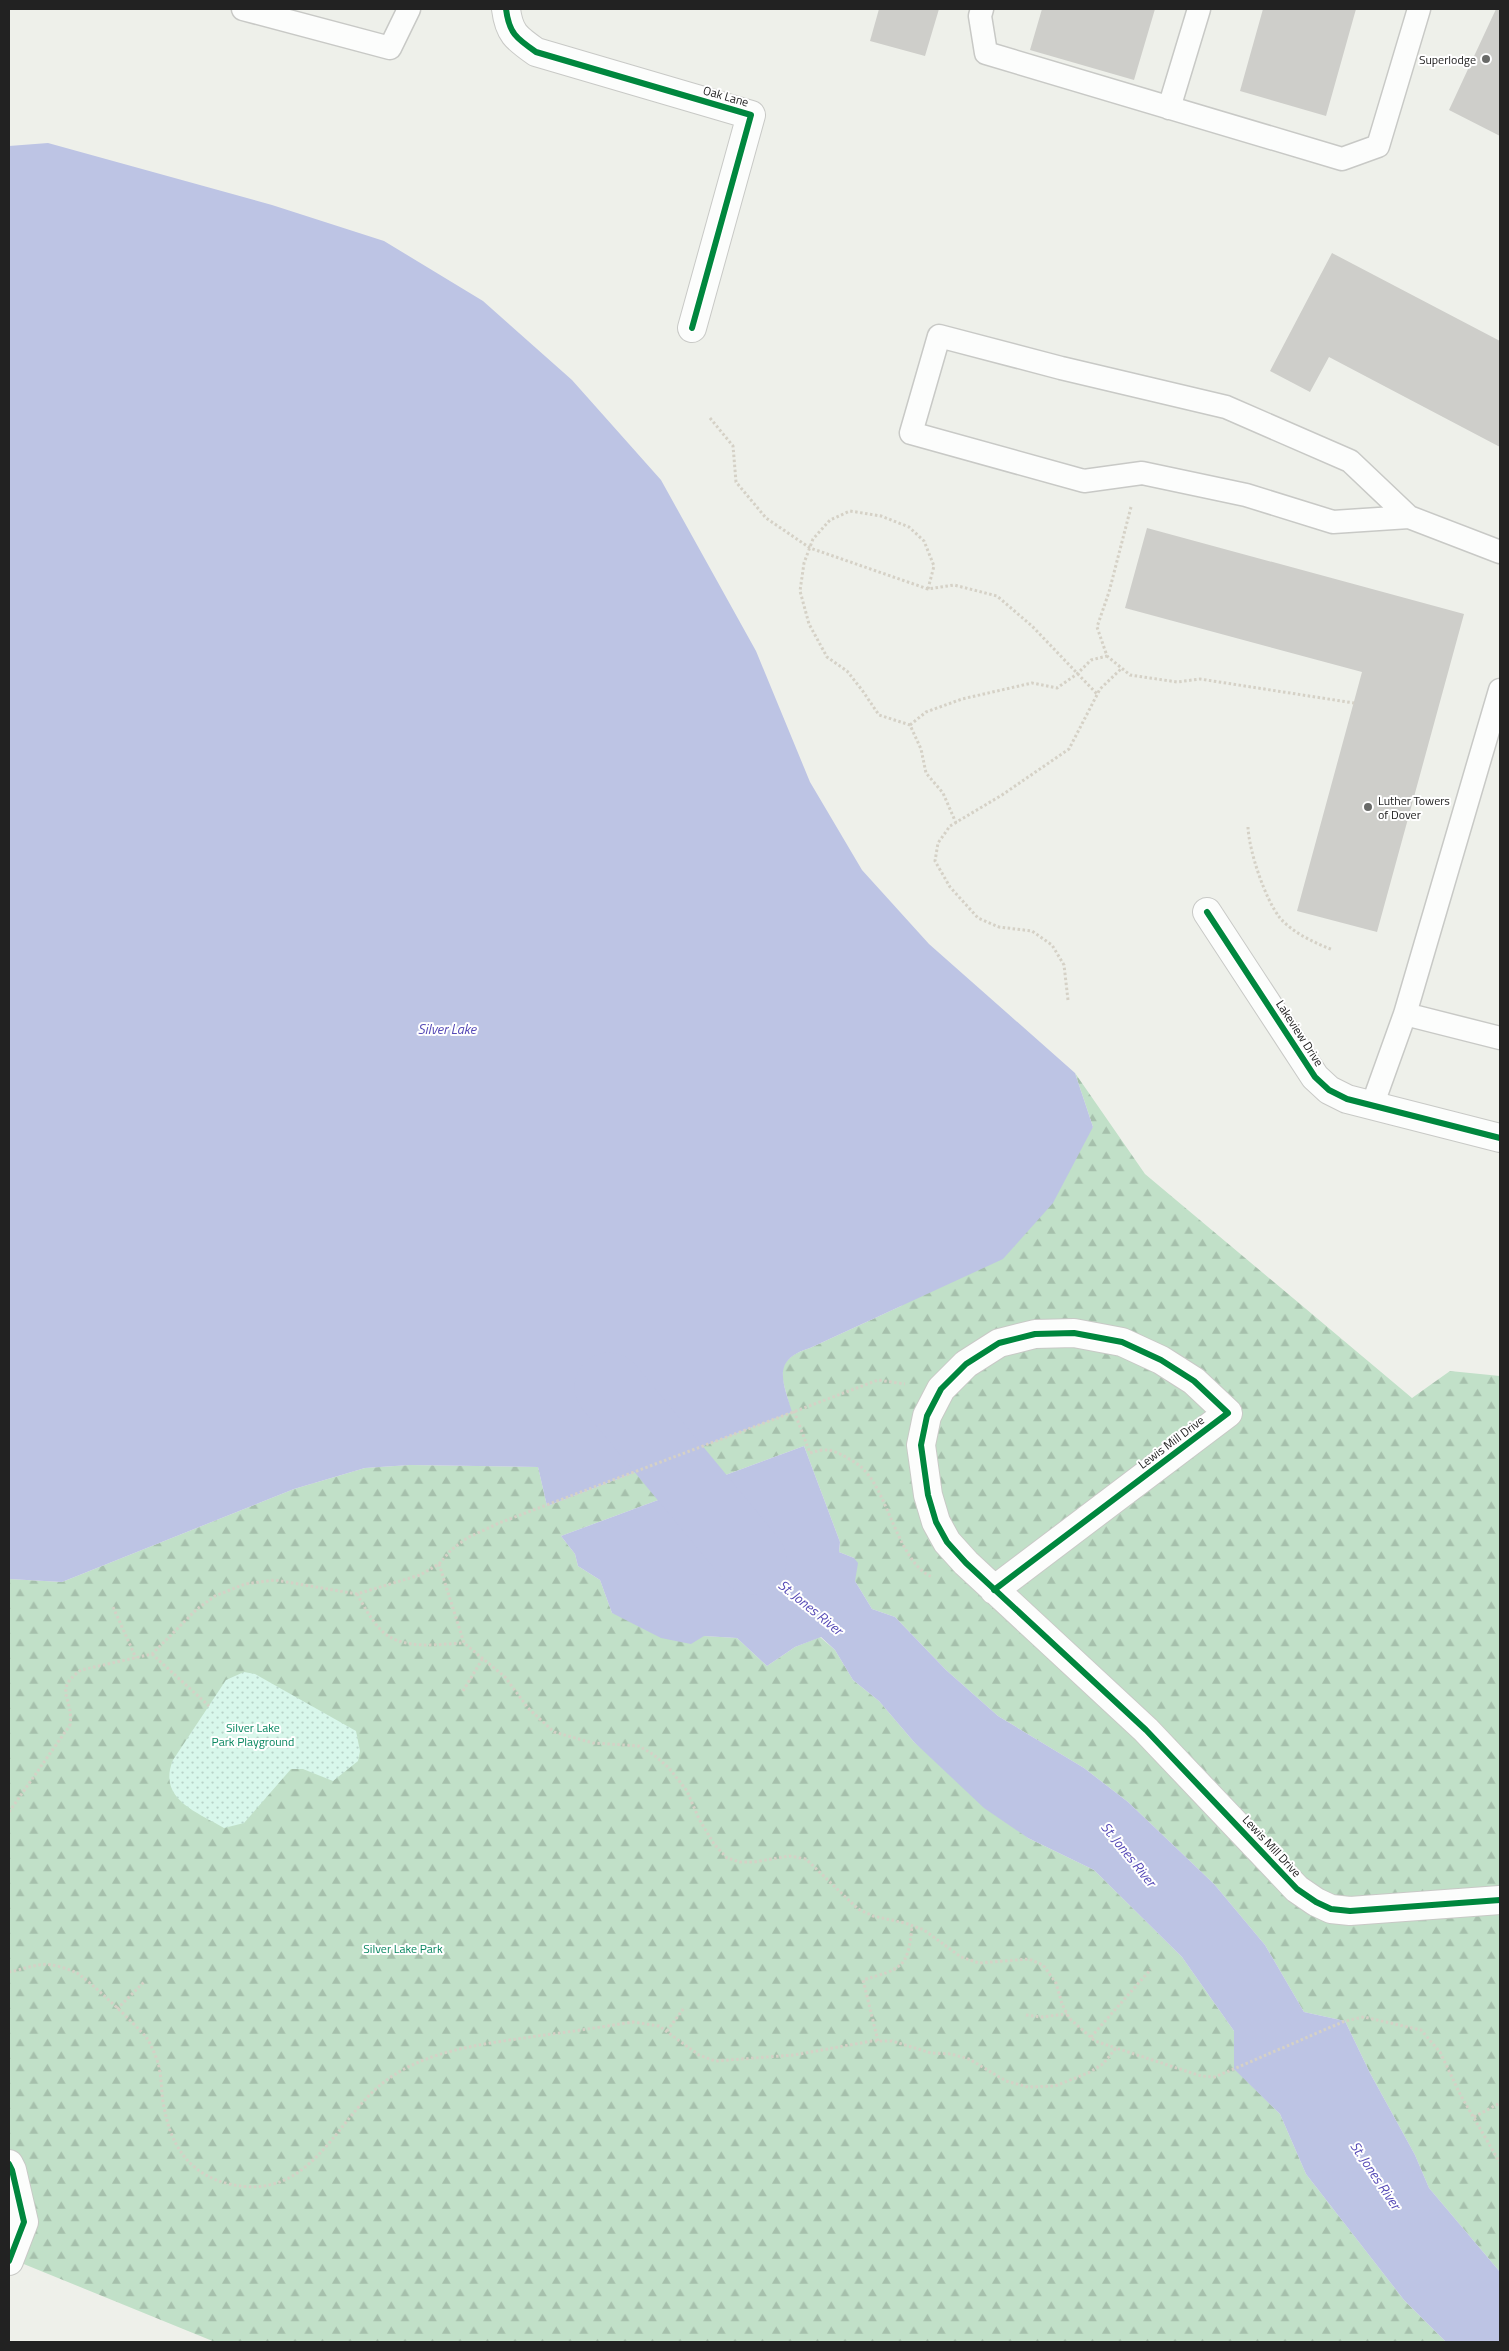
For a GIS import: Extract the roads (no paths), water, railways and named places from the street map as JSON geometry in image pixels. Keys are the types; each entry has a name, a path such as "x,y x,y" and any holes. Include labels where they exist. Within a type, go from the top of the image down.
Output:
{"street":[{"name":"Oak Lane","path":"506,9 508,25 517,39 536,52 751,115 692,328"},
{"name":"Lakeview Drive","path":"1207,912 1315,1077 1329,1090 1347,1099 1500,1138"},
{"name":"Lewis Mill Drive","path":"994,1590 1228,1413 1194,1381 1161,1360 1122,1342 1074,1334 1035,1334 1000,1342 966,1364 941,1389 927,1416 921,1445 928,1495 936,1522 947,1542 994,1590 1146,1730 1184,1768 1273,1865 1297,1889 1316,1902 1331,1909 1350,1911 1500,1900"},
{"path":"9,2164 24,2222 9,2261"}],"lane":[{"path":"243,9 390,48 409,9"},
{"path":"982,9 980,16 986,54 1342,159 1378,146 1419,9"},
{"path":"1169,108 1199,9"},
{"path":"1409,517 1333,522 1246,496 1142,473 1084,481 911,433 940,336 1061,368 1226,407 1350,461 1409,517 1500,552"},
{"path":"1372,1106 1405,1014 1500,690"},
{"path":"1405,1014 1500,1038"}],"water":[{"name":"Silver Lake","path":"48,143 272,205 384,241 483,301 572,380 661,480 756,651 810,782 862,870 929,944 1075,1073 1093,1127 1053,1203 1003,1259 798,1353 789,1359 785,1365 783,1381 792,1412 547,1506 538,1467 410,1465 365,1468 294,1489 62,1582 9,1579 9,146"},
{"path":"804,1446 840,1542 839,1552 854,1558 858,1563 855,1581 872,1609 895,1617 946,1670 998,1716 1084,1768 1128,1802 1214,1884 1265,1945 1304,2012 1345,2021 1370,2073 1415,2155 1429,2188 1500,2272 1500,2342 1446,2342 1404,2300 1306,2174 1280,2114 1234,2069 1234,2031 1182,1957 1094,1870 1028,1838 984,1808 914,1742 879,1701 853,1680 835,1650 821,1637 795,1647 767,1666 737,1638 704,1636 691,1644 661,1638 612,1613 600,1580 578,1566 575,1554 561,1536"}],"waterway":[{"name":"St. Jones River","path":"609,1387 752,1560"}],"place":[{"name":"Superlodge","path":"1486,59"},
{"name":"Luther Towers of Dover","path":"1368,807"}],"park label":[{"name":"Silver Lake Park Playground","path":"253,1734"},
{"name":"Silver Lake Park","path":"403,1948"}]}
